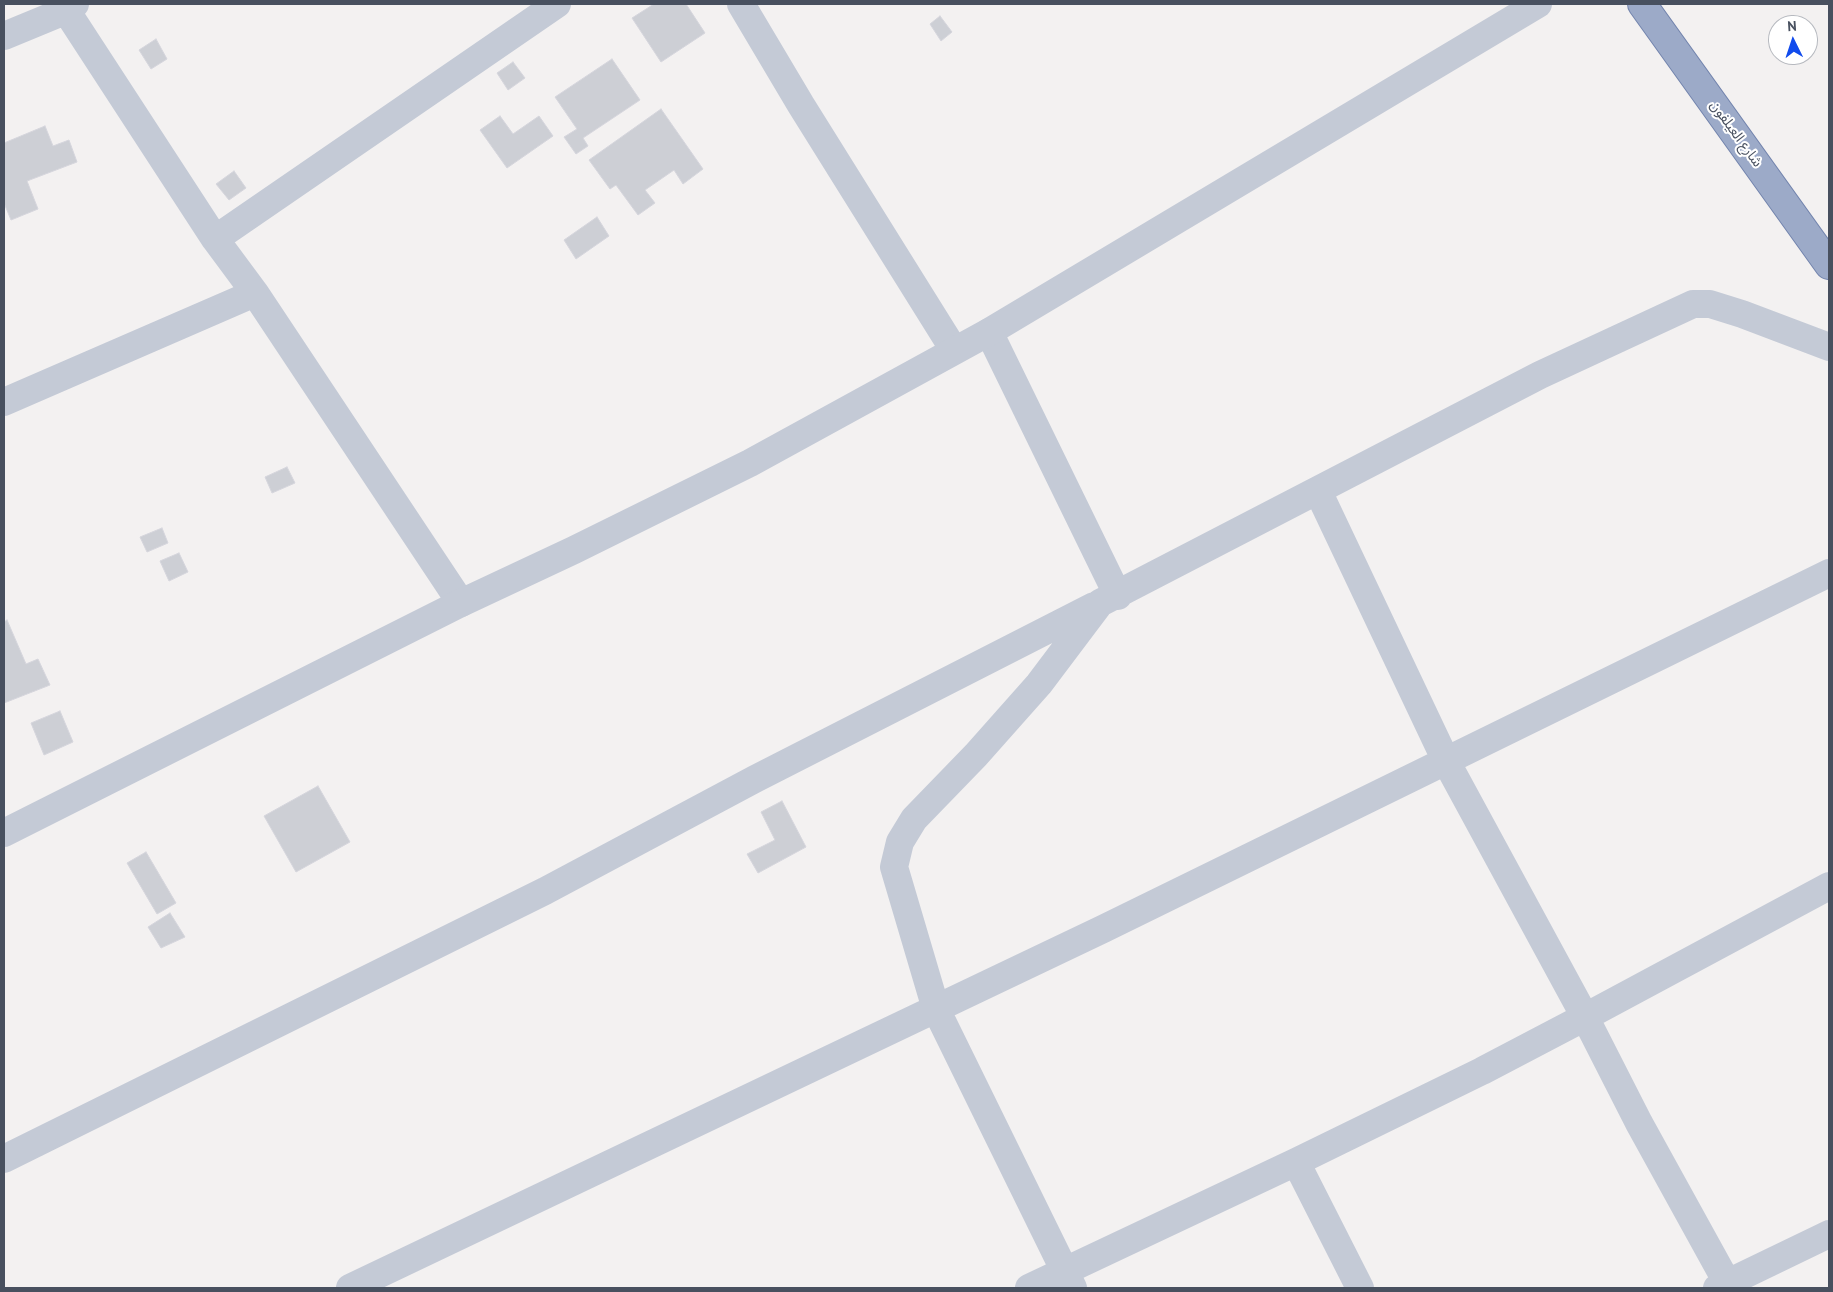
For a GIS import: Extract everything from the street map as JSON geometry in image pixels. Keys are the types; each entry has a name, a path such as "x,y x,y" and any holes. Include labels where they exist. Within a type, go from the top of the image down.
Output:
{"highway":[{"name":"شارع العيلفون","path":"1642,4 1829,265"}],"street":[{"path":"216,238 558,4"},
{"path":"741,4 801,105 954,350"},
{"path":"4,833 461,603 574,550 750,463 989,332 1538,4"},
{"path":"4,36 68,6 216,238 255,293 461,603"},
{"path":"4,402 255,293"},
{"path":"4,1159 519,904 755,779 1109,599 1540,375 1693,304 1710,304 1742,314 1829,347"},
{"path":"989,332 1109,599"},
{"path":"1318,491 1446,761 1584,1017 1725,1287 1829,1234"},
{"path":"350,1288 936,1009 1829,573"},
{"path":"1069,1280 936,1009 894,867 900,842 914,819 976,755 1039,684 1109,599"},
{"path":"1029,1288 1069,1280 1296,1162 1482,1071 1829,886"},
{"path":"1296,1162 1360,1288"}],"building":[{"path":"654,4 686,4 705,33 661,62 632,18"},
{"path":"940,16 952,32 941,41 930,24"},
{"path":"156,39 167,59 151,69 139,50"},
{"path":"612,59 640,100 583,138 588,146 576,154 564,137 577,129 555,97"},
{"path":"513,62 525,78 508,90 497,73"},
{"path":"661,109 703,169 683,184 674,170 645,190 655,203 638,215 616,185 610,189 589,160"},
{"path":"500,116 513,134 539,116 553,136 507,168 480,130"},
{"path":"45,126 53,146 69,140 77,162 27,181 38,209 11,220 4,203 4,143"},
{"path":"234,171 246,188 229,200 216,184"},
{"path":"597,217 609,236 576,259 564,240"},
{"path":"287,467 295,483 272,493 265,477"},
{"path":"162,528 168,543 147,552 140,537"},
{"path":"179,553 188,572 169,581 160,561"},
{"path":"7,620 26,664 38,659 50,685 4,703 4,622"},
{"path":"60,711 73,742 44,755 31,723"},
{"path":"318,786 350,842 296,872 264,816"},
{"path":"782,801 806,847 758,873 747,854 775,840 761,812"},
{"path":"146,852 176,903 157,914 127,863"},
{"path":"170,913 185,937 161,948 148,927"}]}
